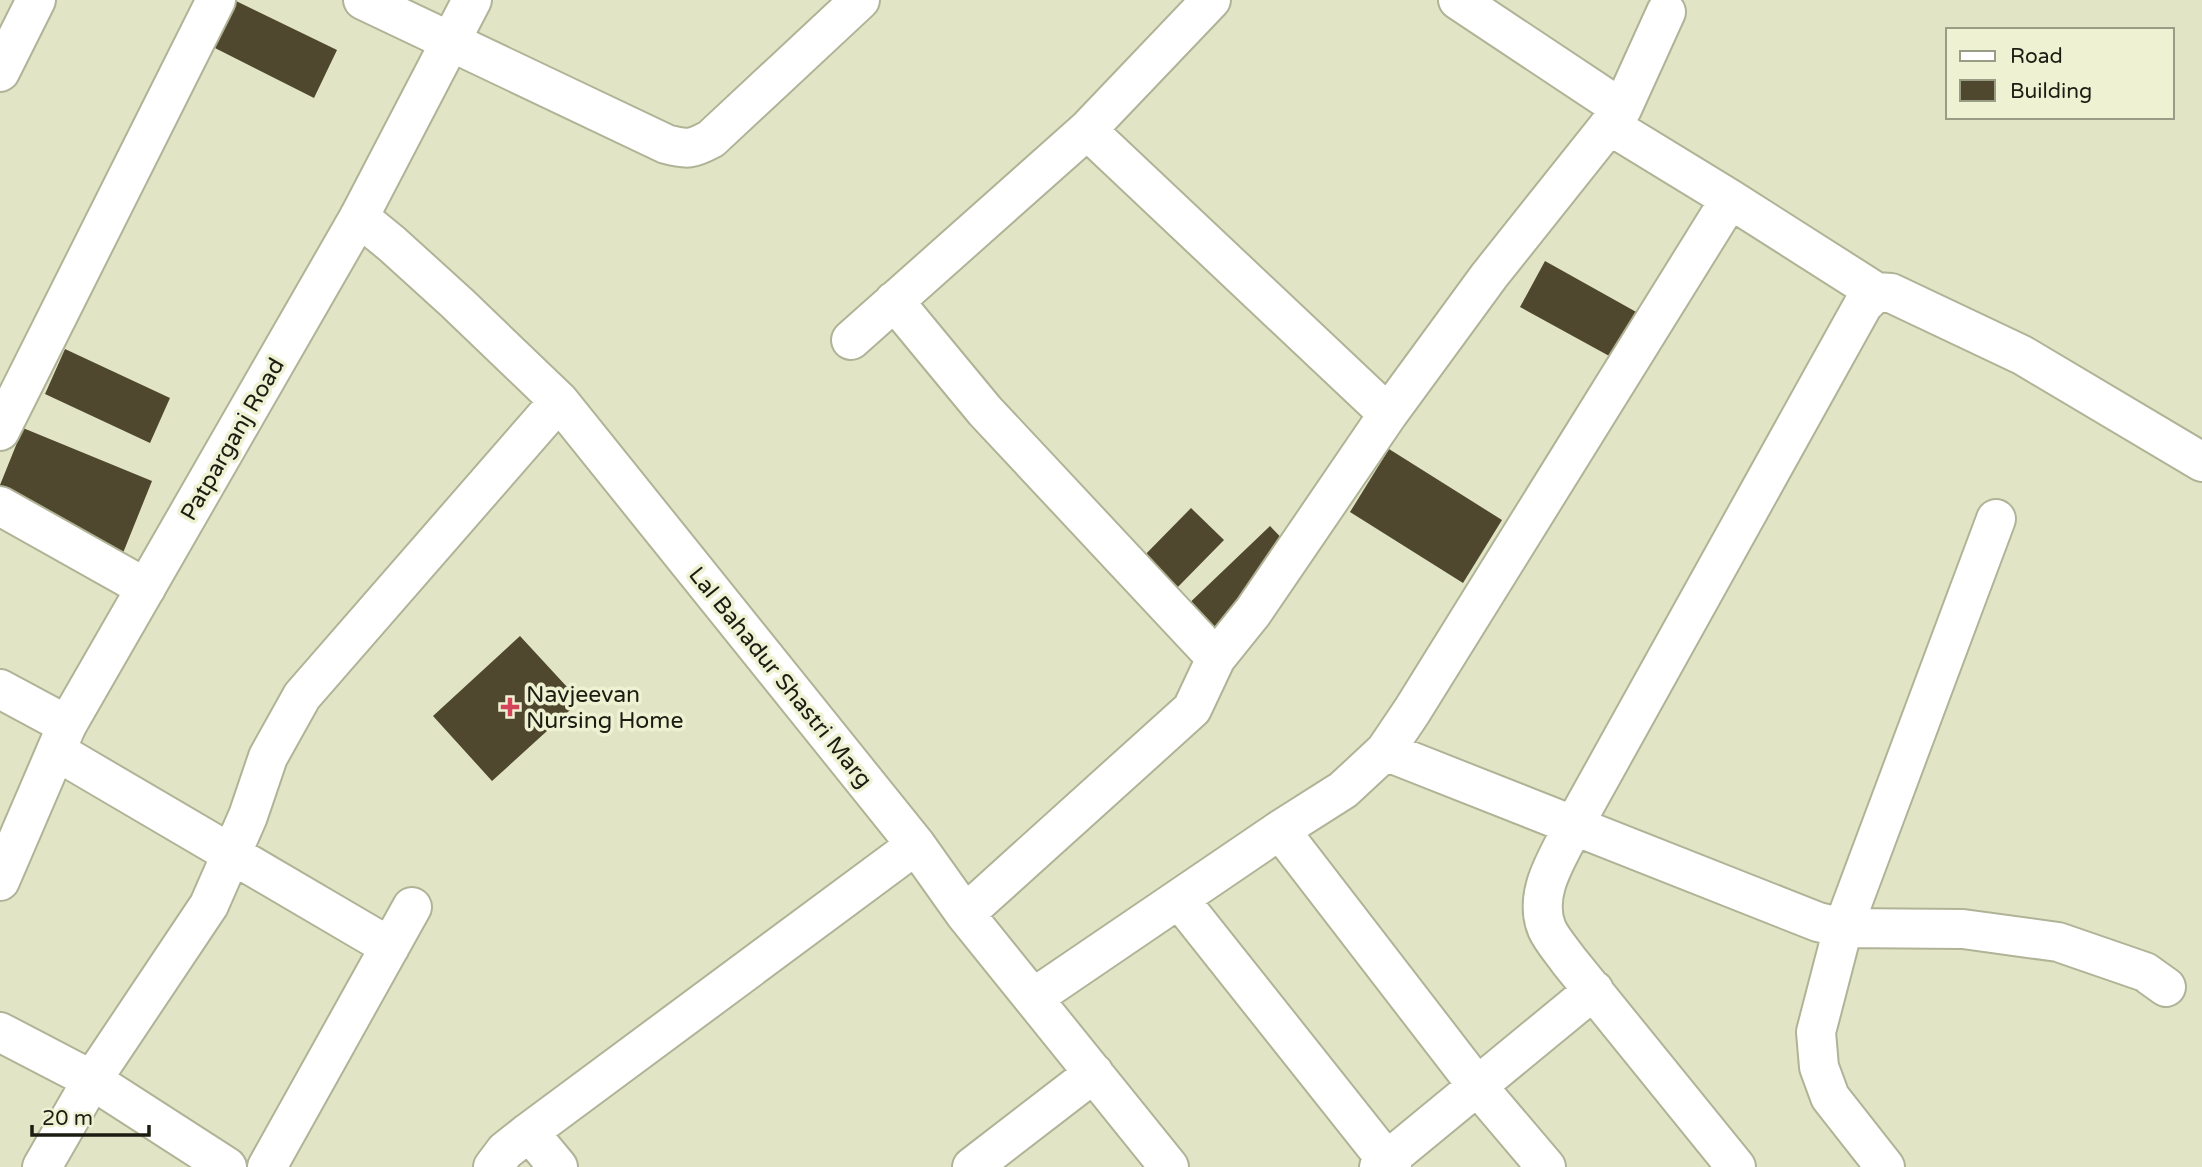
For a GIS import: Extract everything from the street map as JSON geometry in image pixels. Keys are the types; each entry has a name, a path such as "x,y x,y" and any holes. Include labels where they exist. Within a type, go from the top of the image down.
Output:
{"street":[{"path":"0,431 216,0"},
{"path":"363,0 666,144 684,149 711,139 860,0"},
{"name":"Patparganj Road","path":"0,881 62,738 359,218 472,0"},
{"path":"851,340 1087,130 1211,0"},
{"path":"1458,0 1730,199 1875,292 1891,293 2022,355 2202,462"},
{"path":"0,72 21,6"},
{"path":"965,914 1192,709 1216,658 1254,612 1388,414 1489,276 1616,117 1666,12"},
{"path":"1087,130 1388,414"},
{"path":"1032,998 1343,790 1385,751 1730,199"},
{"name":"Lal Bahadur Shastri Marg","path":"359,218 457,303 559,401 916,845 965,914 1169,1167"},
{"path":"1735,1167 1569,961 1547,930 1541,906 1546,881 1574,825 1863,306 1875,292"},
{"path":"894,301 985,411 1216,658"},
{"path":"42,1167 92,1080 209,905 248,816 268,757 302,696 559,401"},
{"path":"0,506 146,588"},
{"path":"1885,1167 1830,1097 1819,1067 1816,1032 1843,928 1996,519"},
{"path":"0,689 62,738 232,854 390,947"},
{"path":"1385,751 1818,922 1843,928 1963,929 2048,940 2145,972 2166,987"},
{"path":"1280,830 1478,1087 1546,1167"},
{"path":"494,1167 505,1151 529,1132 916,845"},
{"path":"1179,899 1386,1165 1594,990"},
{"path":"267,1167 412,907"},
{"path":"0,1032 92,1080 227,1167"},
{"path":"972,1167 1094,1073"},
{"path":"529,1132 558,1167"}],"building":[{"path":"234,0 337,50 314,98 211,46"},
{"path":"1545,261 1647,318 1622,363 1520,307"},
{"path":"65,349 170,398 150,443 45,394"},
{"path":"23,428 152,481 123,553 0,503 0,485"},
{"path":"1389,449 1502,520 1463,583 1350,512"},
{"path":"1191,508 1224,540 1172,593 1139,561"},
{"path":"1270,526 1292,549 1218,645 1180,612"},
{"path":"520,636 580,701 492,781 433,716"}],"place":[{"name":"Navjeevan Nursing Home","path":"510,707"}]}
